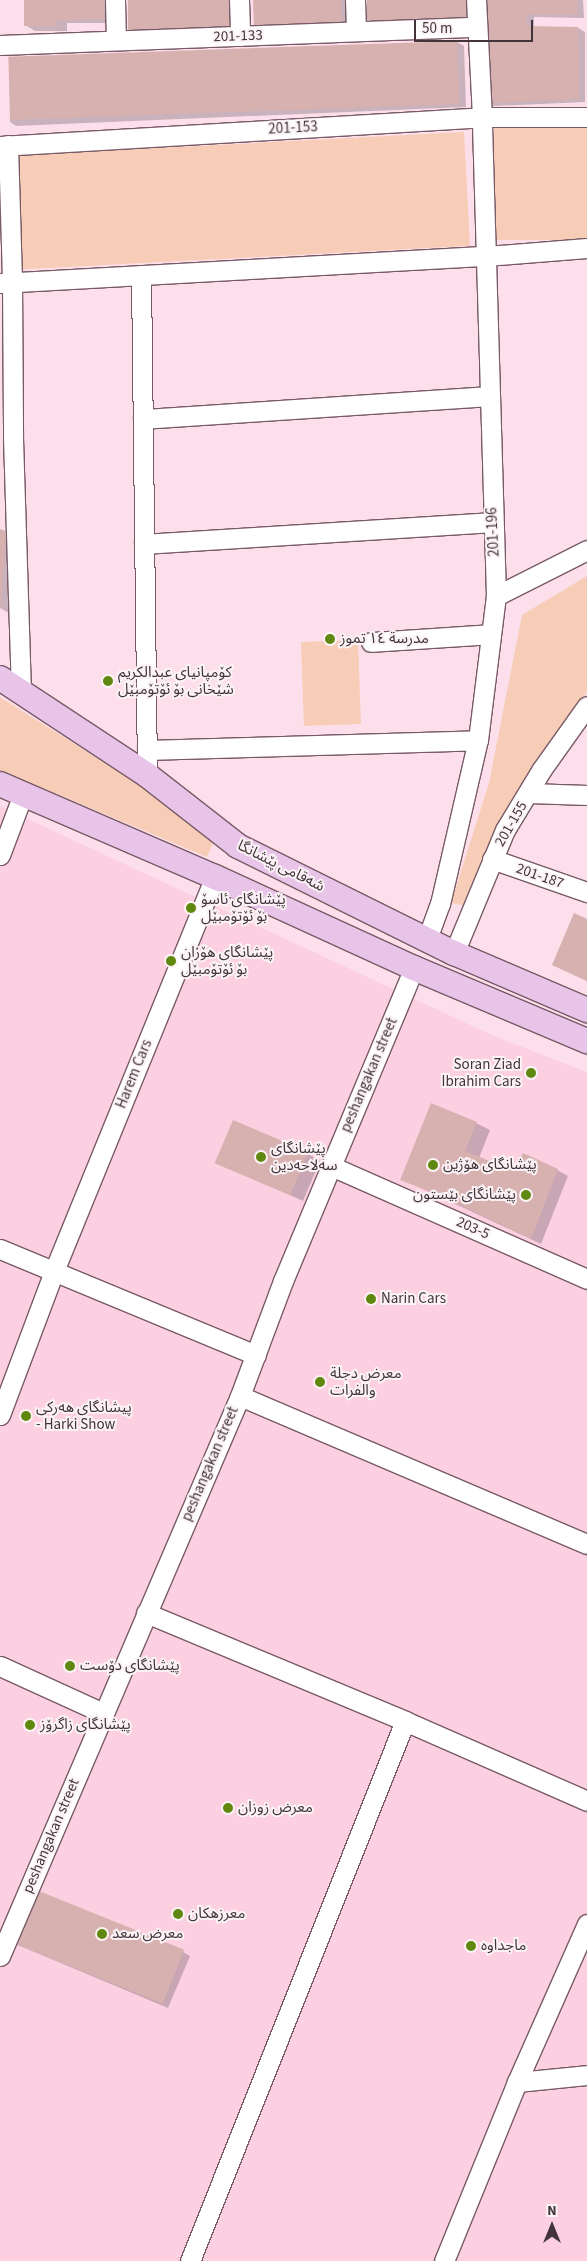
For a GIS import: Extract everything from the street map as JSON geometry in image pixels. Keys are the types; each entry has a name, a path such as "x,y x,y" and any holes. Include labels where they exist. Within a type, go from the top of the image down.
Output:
{"main road":[{"name":"شەقامی پێشانگا","path":"0,678 147,775 238,846 454,953 587,1010"},
{"path":"0,784 215,877 414,968 587,1041"},
{"path":"215,877 238,846"}],"street":[{"path":"115,0 116,40"},
{"path":"239,0 240,36"},
{"path":"355,0 356,31"},
{"name":"201-196","path":"427,939 440,904 478,740 496,596 488,396 482,117 476,0"},
{"name":"201-133","path":"0,45 476,27"},
{"name":"201-153","path":"4,145 482,117 587,116"},
{"path":"4,145 6,438 21,692"},
{"path":"6,283 486,256 587,248"},
{"path":"141,275 147,775"},
{"path":"143,419 488,396"},
{"path":"144,544 492,522"},
{"path":"496,596 587,550"},
{"path":"371,642 492,634"},
{"name":"201-155","path":"454,953 505,830 542,769 587,706"},
{"path":"147,750 478,740"},
{"path":"529,793 587,795"},
{"path":"0,855 23,794"},
{"name":"201-187","path":"492,859 587,892"},
{"name":"Harem Cars","path":"0,1415 54,1271 215,877"},
{"path":"440,904 470,916"},
{"name":"peshangakan street","path":"0,1956 240,1396 283,1281 414,968"},
{"name":"203-5","path":"331,1166 587,1279"},
{"path":"0,1249 256,1355"},
{"path":"240,1396 587,1544"},
{"path":"146,1613 405,1721 587,1801"},
{"path":"0,1666 103,1713"},
{"path":"190,2261 405,1721"},
{"path":"444,2261 517,2082 587,1924"},
{"path":"517,2082 587,2075"}],"shaded area":[{"path":"494,125 587,125 587,240 494,240"},
{"path":"464,132 470,246 6,270 0,156"},
{"path":"587,576 587,692 572,710 490,842 468,906 451,903 489,783 522,615"},
{"path":"358,640 361,724 304,726 301,642"},
{"path":"0,697 217,834 207,857 0,770"},
{"path":"0,806 494,1036 587,1072 587,2261 0,2261"}],"building":[{"path":"24,0 104,0 104,19 57,20 57,26 24,26"},
{"path":"128,0 234,0 234,33 128,33"},
{"path":"253,0 341,0 341,26 254,30"},
{"path":"367,0 473,0 473,20 367,20"},
{"path":"487,0 577,0 577,15 527,14 527,26 578,27 579,99 486,103"},
{"path":"457,41 459,104 10,120 8,57"},
{"path":"0,529 6,531 1,605 0,605"},
{"path":"574,913 587,919 587,981 552,965"},
{"path":"431,1103 477,1122 465,1151 514,1171 523,1153 558,1169 531,1239 446,1198 400,1180"},
{"name":"پێشانگای سەلاحەدین","path":"233,1120 308,1152 290,1195 215,1163"},
{"path":"34,1889 184,1950 162,2003 12,1943"}],"place":[{"name":"مدرسة ١٤ تموز","path":"330,639"},
{"name":"کۆمپانیای عبدالكريم شێخانی بۆ ئۆتۆمبێل","path":"108,681"},
{"name":"پێشانگای ئاسۆ بۆ ئۆتۆمبێل","path":"191,908"},
{"name":"پێشانگای هۆزان بۆ ئۆتۆمبێل","path":"171,961"},
{"name":"Soran Ziad Ibrahim Cars","path":"531,1073"},
{"name":"پێشانگای سەلاحەدین","path":"261,1157"},
{"name":"پێشانگای هۆژین","path":"433,1165"},
{"name":"پێشانگای بێستون","path":"526,1195"},
{"name":"Narin Cars","path":"371,1299"},
{"name":"معرض دجلة والفرات","path":"320,1382"},
{"name":"پیشانگای هەرکی - Harki Show","path":"26,1416"},
{"name":"پێشانگای دۆست","path":"70,1666"},
{"name":"پێشانگای زاگرۆز","path":"30,1725"},
{"name":"معرض زوزان","path":"228,1808"},
{"name":"معرزهكان","path":"178,1914"},
{"name":"معرض سعد","path":"102,1934"},
{"name":"ماجداوە","path":"471,1946"}]}
